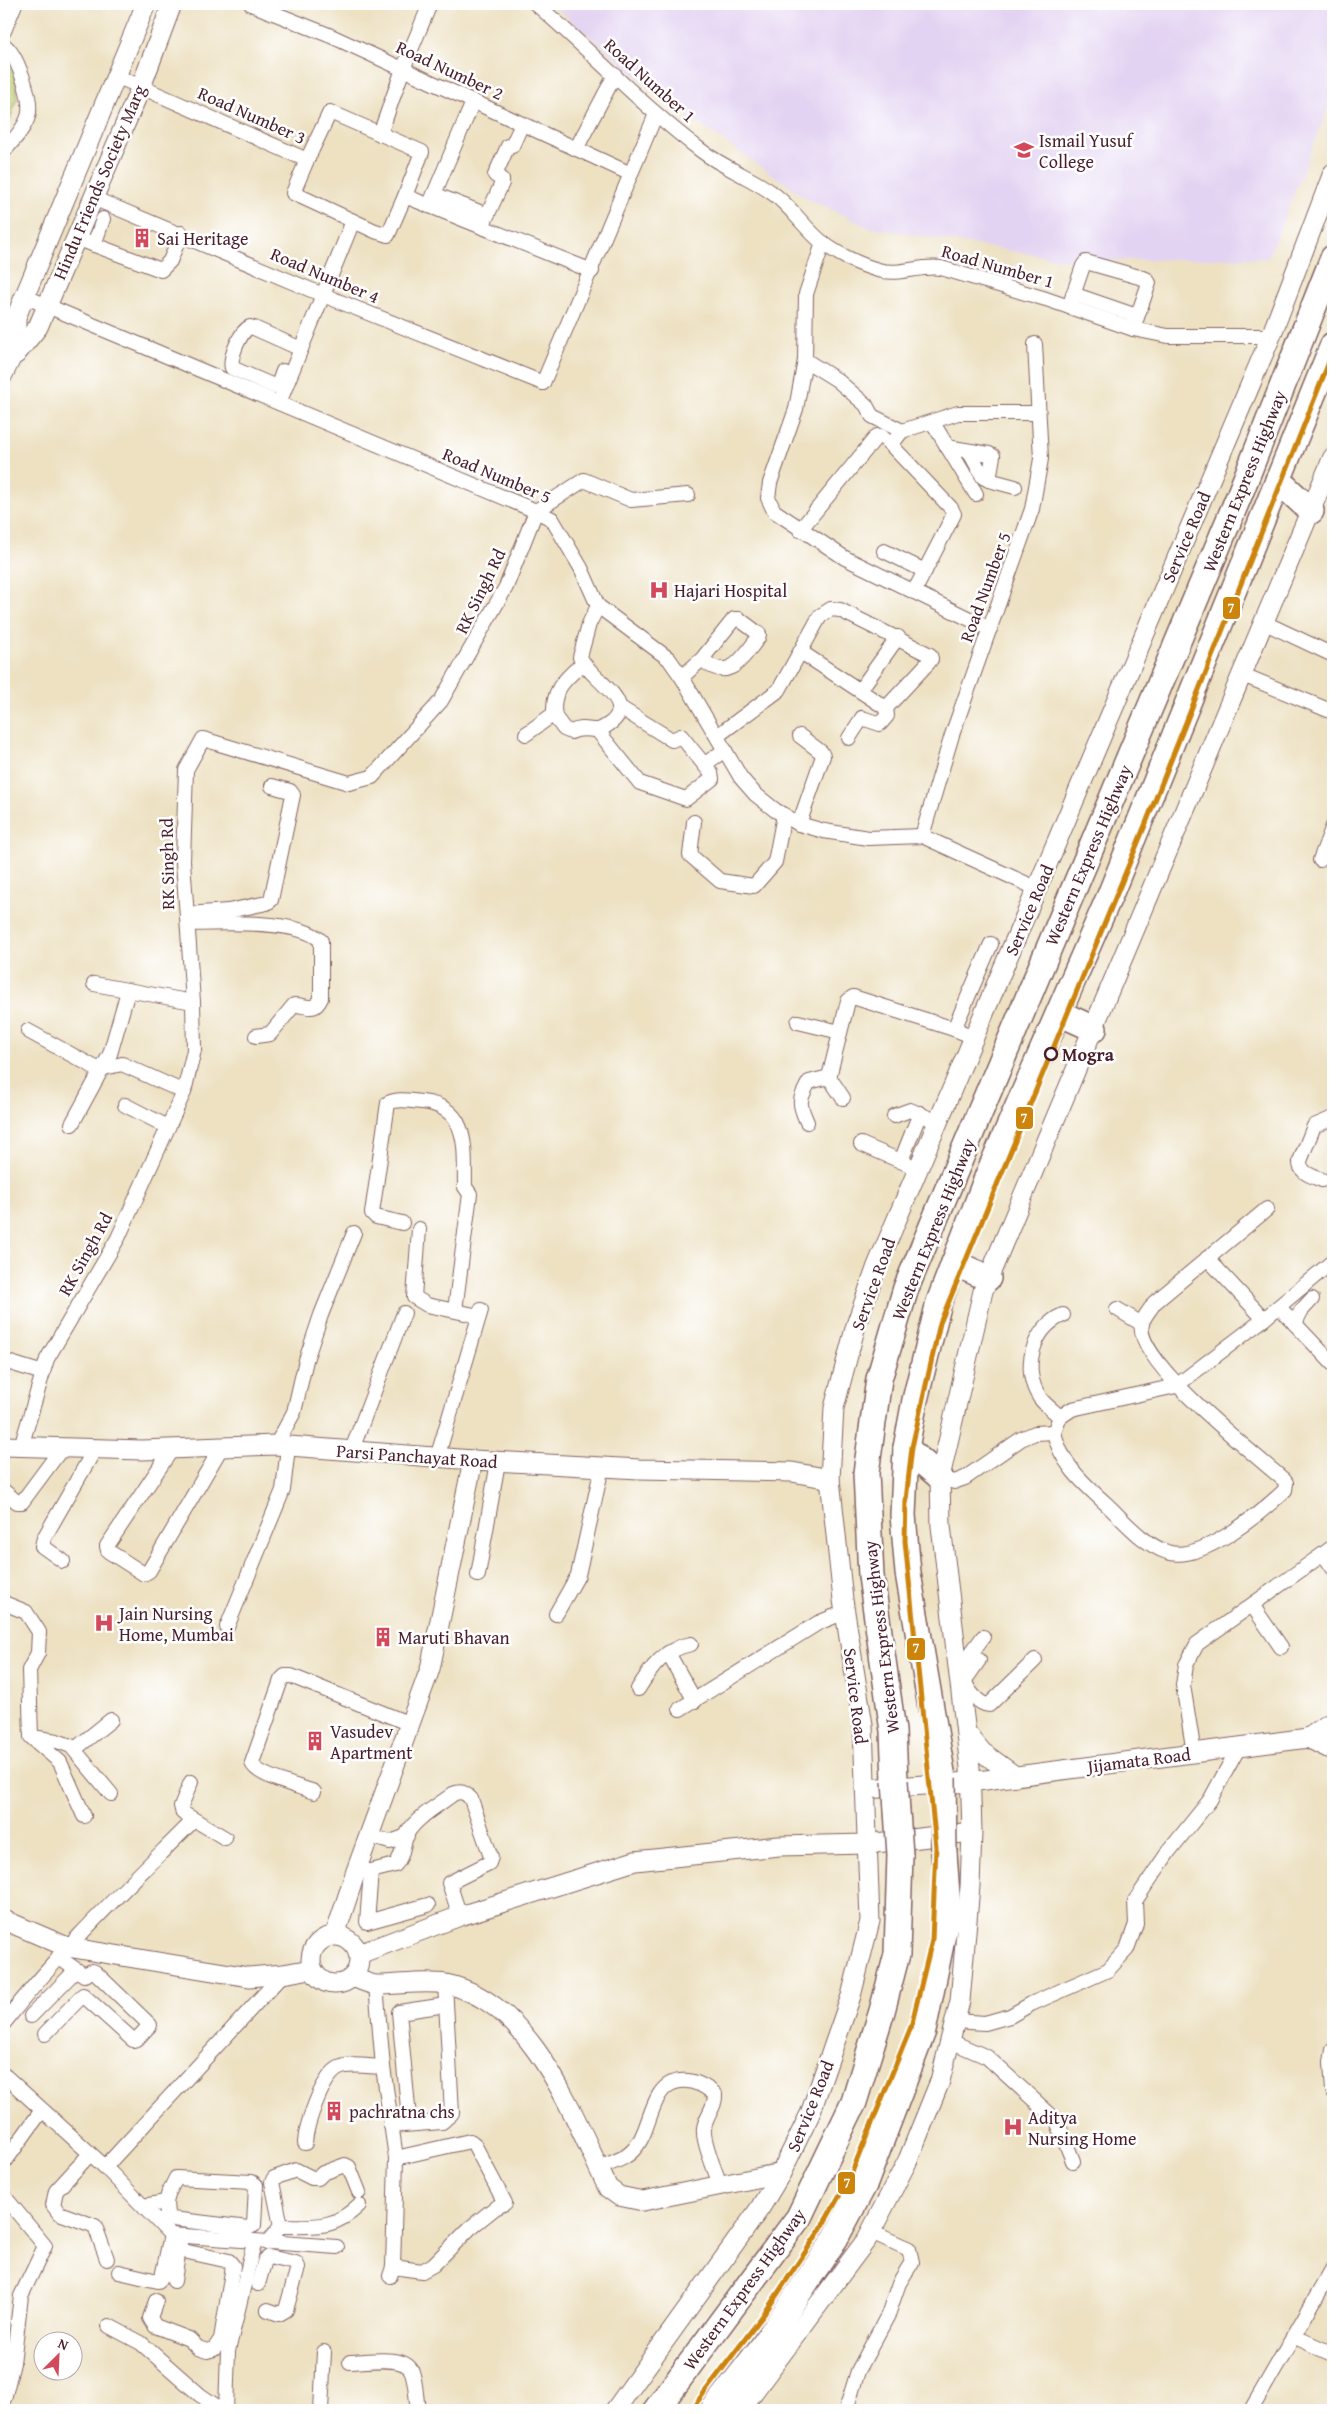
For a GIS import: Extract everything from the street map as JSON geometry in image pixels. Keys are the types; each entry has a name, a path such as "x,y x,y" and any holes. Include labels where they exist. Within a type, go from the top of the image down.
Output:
{"highway":[{"name":"Western Express Highway","path":"656,2410 799,2217 854,2102 897,1954 900,1854 893,1731 870,1576 866,1473 879,1379 906,1288 1239,496 1333,258"},
{"name":"Western Express Highway","path":"713,2410 763,2346 835,2240 866,2183 923,2030 948,1910 944,1852 943,1778 908,1572 903,1515 906,1448 915,1400 939,1302 988,1175 1110,895 1333,345"},
{"path":"1278,480 1311,511"},
{"path":"1059,1013 1094,1029"},
{"path":"954,1263 988,1278"},
{"path":"906,1448 940,1477"}],"street":[{"path":"4,31 15,4"},
{"name":"Hindu Friends Society Marg","path":"4,378 15,343 16,317 26,297 146,4"},
{"name":"Hindu Friends Society Marg","path":"15,343 38,327 141,87 172,4"},
{"name":"Road Number 2","path":"250,4 331,36 403,70 471,106 521,128 579,145 626,169"},
{"path":"380,134 403,70 430,4"},
{"name":"Road Number 1","path":"536,4 615,74 653,111 704,153 765,187 786,203 823,243 878,270 901,273 926,266 941,268 1071,301 1168,336 1271,336"},
{"path":"4,45 10,50 26,86 29,113 19,132 4,151"},
{"path":"579,145 615,74"},
{"name":"Road Number 3","path":"116,76 307,160 330,112 422,152 405,196"},
{"path":"431,200 471,106"},
{"path":"307,160 292,193 353,222 388,235 405,196 431,200 485,221 592,271 626,169 653,111"},
{"path":"485,221 502,183 502,180 495,175 508,146 512,146 521,128"},
{"name":"Service Road","path":"615,2410 760,2208 781,2173 810,2114 851,1996 870,1921 863,1725 845,1612 830,1478 834,1408 856,1324 877,1266 1271,336 1333,173"},
{"name":"Road Number 4","path":"94,198 323,295 544,383 592,271"},
{"path":"94,245 103,219"},
{"path":"297,347 254,328 246,329 231,366 250,383 276,386 297,347 323,295 353,222"},
{"path":"76,238 161,270 170,262 180,233"},
{"path":"823,243 806,294 804,360 796,409 770,483 768,498 774,511 844,558 990,629"},
{"path":"1071,301 1082,266 1086,262 1146,279 1149,283 1135,323"},
{"name":"Road Number 5","path":"26,297 250,383 278,403 536,510 552,519 581,568 598,606 669,659 682,677 741,778 755,794 799,824 824,832 868,838 922,836 1038,889"},
{"name":"Road Number 5","path":"922,836 952,735 1032,509 1041,459 1035,344"},
{"path":"278,403 297,347"},
{"path":"804,360 837,380 866,405 872,416 902,431"},
{"path":"891,445 902,431 933,423 958,412 1038,413"},
{"path":"933,423 976,494"},
{"path":"800,530 877,436 881,436 953,511 952,520 914,592"},
{"path":"947,447 993,456 989,480 1015,486"},
{"path":"740,2410 871,2232 908,2160 940,2081 955,2021 962,1982 972,1832 969,1723 961,1679 941,1526 940,1477 952,1415 983,1291 988,1278 1333,458"},
{"path":"536,510 584,480 631,500 688,495"},
{"name":"RK Singh Rd","path":"12,1446 43,1373 47,1359 118,1238 184,1092 194,1050 193,1002 184,861 186,770 203,739 349,784 372,777 441,701 506,587 536,510"},
{"path":"884,551 925,571"},
{"path":"597,730 617,716 619,707 616,696 583,663 581,651 588,624 598,606"},
{"path":"717,736 774,695 801,652 820,616 831,609 840,610 898,637 924,650 931,659 886,708"},
{"path":"1265,623 1333,655"},
{"path":"860,690 898,637"},
{"path":"801,652 886,708 887,716 880,724 862,718 849,738"},
{"path":"682,677 702,659"},
{"path":"583,663 557,687 555,717 567,731 571,732 585,727 597,730 640,782 681,798 688,798 712,779 713,775 681,736 673,741 619,707"},
{"path":"1243,675 1333,712"},
{"path":"526,734 546,718 555,717"},
{"path":"799,824 823,756 821,752 800,736"},
{"path":"705,764 725,750"},
{"path":"187,919 266,903 271,900 293,795 290,791 272,786"},
{"path":"694,822 690,855 720,881 754,886 775,862 784,815"},
{"path":"1320,860 1333,826"},
{"path":"187,919 252,923 308,932 321,941 322,998 318,1006 294,1004 270,1034 256,1036"},
{"path":"954,1029 991,944"},
{"path":"94,984 193,1002"},
{"path":"72,1124 104,1068 118,1030 128,991"},
{"path":"843,1098 829,1077 848,1001 853,997 954,1029 974,1038"},
{"path":"798,1022 840,1032"},
{"path":"28,1031 94,1067 104,1068 122,1064 184,1092"},
{"path":"807,1122 799,1100 809,1082 829,1077"},
{"path":"402,1222 376,1217 372,1213 388,1103 396,1100 434,1103 457,1119 464,1133 465,1187 470,1194 454,1310"},
{"path":"125,1105 168,1126"},
{"path":"894,1116 910,1110 938,1122"},
{"path":"901,1161 920,1113"},
{"path":"1322,1180 1303,1172 1300,1161 1314,1126 1333,1118"},
{"path":"861,1144 919,1169"},
{"path":"1268,1209 1154,1303 1142,1324 1145,1343 1176,1386 1286,1483 1282,1492 1237,1530 1192,1552 1168,1553 1150,1544 1068,1465 1057,1445 1054,1432 1060,1417 1072,1409 1176,1386 1264,1319 1333,1261"},
{"path":"418,1229 414,1297 428,1305 480,1313 437,1458"},
{"path":"227,1628 283,1490 282,1446 294,1412 306,1360 318,1324 354,1233"},
{"path":"1207,1258 1264,1319"},
{"path":"1294,1324 1301,1311 1312,1299"},
{"path":"1279,1307 1333,1364"},
{"path":"1117,1309 1142,1324"},
{"path":"351,1452 404,1313"},
{"path":"1060,1417 1041,1399 1034,1386 1031,1364 1036,1342 1044,1327 1052,1320 1063,1316"},
{"path":"4,1361 43,1373"},
{"path":"940,1477 954,1482 964,1478 1021,1439 1035,1433 1054,1432"},
{"name":"Parsi Panchayat Road","path":"12,1446 172,1449 282,1446 498,1462 792,1472 830,1478"},
{"path":"4,1490 17,1502 22,1502 62,1448"},
{"path":"172,1449 107,1546 108,1551 144,1574 149,1572 222,1448"},
{"path":"63,1562 42,1546 44,1538 95,1449"},
{"path":"335,1935 363,1871 369,1836 430,1669 473,1460"},
{"path":"478,1574 498,1462"},
{"path":"556,1614 578,1575 602,1467"},
{"path":"1194,1753 1183,1685 1186,1665 1197,1644 1329,1551 1333,1568"},
{"path":"4,1603 26,1612 39,1632 38,1654 29,1670 31,1737 60,1762 84,1816"},
{"path":"1252,1606 1281,1647"},
{"path":"680,1709 818,1623 845,1612"},
{"path":"961,1679 982,1637"},
{"path":"638,1690 652,1666 668,1653 691,1644"},
{"path":"668,1653 695,1701"},
{"path":"961,1679 979,1660"},
{"path":"961,1679 982,1703 989,1705 1035,1660"},
{"path":"314,1792 261,1773 253,1767 252,1763 278,1689 285,1676 291,1676 410,1724"},
{"path":"75,1750 111,1720"},
{"path":"969,1723 982,1752 1015,1776"},
{"name":"Jijamata Road","path":"865,1789 970,1782 1308,1738 1328,1724 1333,1723"},
{"path":"31,1737 66,1743 75,1750 111,1794"},
{"path":"1308,1738 1328,1748 1333,1747"},
{"path":"955,2021 985,2023 1010,2016 1031,2004 1108,1970 1127,1949 1136,1924 1135,1901 1169,1851 1210,1800 1239,1747"},
{"path":"191,1782 181,1810 225,1838"},
{"path":"363,1871 397,1864 406,1836 413,1826 456,1792 465,1793 471,1799 492,1857 489,1863 449,1883 460,1916"},
{"path":"4,2023 62,1952 194,1820"},
{"path":"358,1954 460,1916 636,1861 779,1846 867,1844 972,1832"},
{"path":"369,1836 390,1842 406,1836"},
{"path":"363,1871 367,1922 427,1906 433,1926"},
{"path":"4,1920 62,1952 249,1977 312,1969"},
{"path":"335,1935 350,1941 358,1954 359,1962 353,1977 346,1982 330,1984 322,1981 312,1969 310,1961 315,1946 320,1940 335,1935"},
{"path":"45,2034 82,1994 132,2040 137,2039 150,2023 95,1972 92,1971 84,1975 76,1970 62,1952"},
{"path":"31,2016 76,1970"},
{"path":"105,2167 283,1974"},
{"path":"353,1977 376,1985 445,1984 473,1993 499,2009 518,2026 560,2088 608,2188 619,2196 643,2201 781,2173"},
{"path":"391,2126 442,2122 450,2116 453,2109 445,1984"},
{"path":"376,1985 383,2068 396,2158 392,2271 422,2271 433,2265 473,2225 505,2203 474,2144 470,2141 396,2158"},
{"path":"408,2108 399,2012 446,2006"},
{"path":"950,2041 987,2057 1057,2121 1073,2162"},
{"path":"1333,2050 1331,2062 1333,2092"},
{"path":"305,2143 309,2120 328,2079 337,2069 352,2066 383,2068"},
{"path":"4,2075 105,2167 118,2184 139,2204 176,2235 260,2243 333,2247 330,2224"},
{"path":"598,2168 628,2155 636,2148 662,2090 672,2082 690,2080 715,2094 716,2102 704,2127 704,2136 720,2185"},
{"path":"4,2163 42,2110"},
{"path":"90,2154 56,2191 53,2205 59,2213 95,2226 107,2259"},
{"path":"226,2410 228,2351 253,2280 260,2243 281,2226 330,2224 342,2220 359,2199 349,2167 345,2165 323,2173 318,2178 312,2178 296,2170 274,2178 272,2182 281,2226"},
{"path":"176,2178 252,2182 256,2185 254,2226 248,2228 172,2218 167,2215 166,2202 168,2192 176,2178"},
{"path":"4,2196 33,2229 45,2246 21,2296 7,2364 4,2399"},
{"path":"139,2204 166,2202"},
{"path":"139,2204 153,2224"},
{"path":"846,2410 858,2370 888,2314 899,2283 912,2262 909,2249 871,2232"},
{"path":"174,2281 179,2250 176,2235"},
{"path":"119,2272 158,2281 162,2277 176,2235"},
{"path":"290,2262 292,2244"},
{"path":"156,2300 150,2318 155,2326 189,2339 198,2348 207,2351 214,2349 221,2339 233,2266 229,2261 179,2250"},
{"path":"253,2280 265,2260 269,2257 296,2263 298,2266 289,2305 283,2313 279,2314 268,2310"},
{"path":"1251,2410 1333,2268"},
{"path":"109,2326 141,2343 222,2410"},
{"path":"1293,2336 1333,2354"},
{"path":"321,2410 324,2352"},
{"path":"350,2362 400,2361 408,2365 412,2371 418,2410"}],"shaded area":[{"name":"Ismail Yusuf College","path":"552,4 1333,4 1333,96 1268,258 1071,261 868,227 808,199 664,100"}],"green space":[{"path":"4,59 15,75 17,98 4,137"}],"transit line":[{"name":"7","path":"691,2410 764,2314 820,2230 850,2177 911,2027 932,1940 936,1847 905,1541 906,1500 912,1447 940,1323 1146,823 1333,352"}],"place":[{"name":"Ismail Yusuf College","path":"1024,150"},
{"name":"Sai Heritage","path":"142,238"},
{"name":"Hajari Hospital","path":"659,590"},
{"name":"Mogra","path":"1051,1054"},
{"name":"Jain Nursing Home, Mumbai","path":"104,1623"},
{"name":"Maruti Bhavan","path":"383,1637"},
{"name":"Vasudev Apartment","path":"315,1741"},
{"name":"pachratna chs","path":"334,2111"},
{"name":"Aditya Nursing Home","path":"1013,2127"}]}
